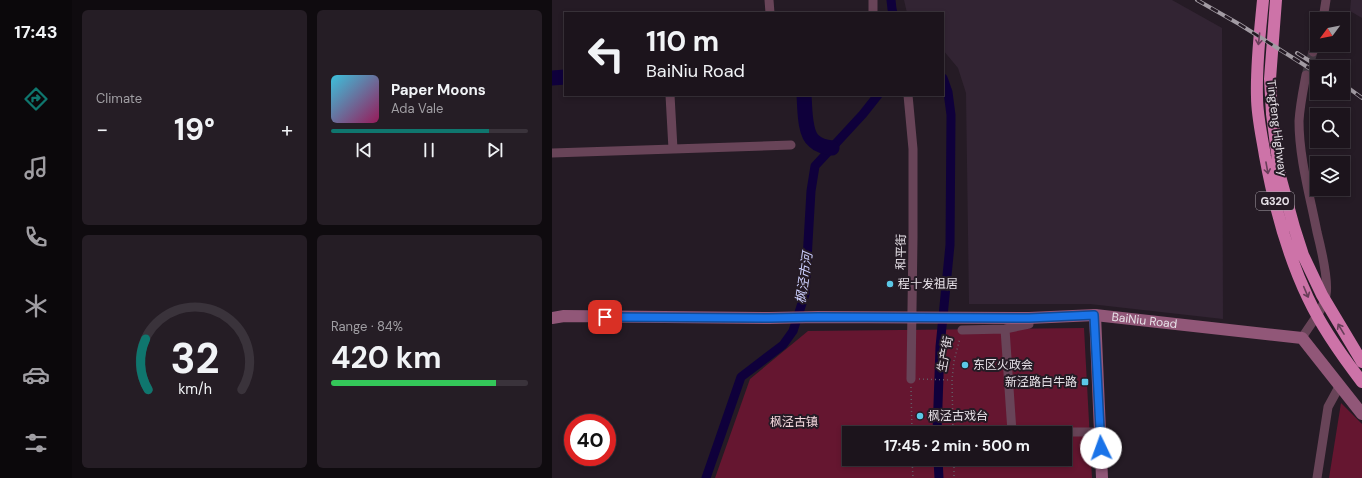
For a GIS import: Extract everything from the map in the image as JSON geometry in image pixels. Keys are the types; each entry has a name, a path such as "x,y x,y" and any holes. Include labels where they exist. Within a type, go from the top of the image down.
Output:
{"highway":[{"name":"Tingfeng Highway","path":"1263,0 1257,55 1257,99 1269,179 1291,256 1308,298 1328,333 1362,382"},
{"name":"Tingfeng Highway","path":"1276,0 1270,79 1272,114 1280,176 1303,255 1322,295 1362,362"}],"street":[{"path":"769,0 770,12"},
{"path":"873,0 873,12"},
{"path":"1324,12 1326,0"},
{"path":"1306,76 1301,99 1299,122 1301,152 1321,251 1326,282 1326,295 1321,309 1302,338 1362,414"},
{"path":"670,96 673,149"},
{"name":"和平街","path":"908,96 913,157 911,379"},
{"path":"552,153 791,145"},
{"path":"1094,315 1102,478"},
{"name":"BaiNiu Road","path":"552,318 564,316 1029,318 1094,315 1302,338"},
{"name":"生产街","path":"962,330 1005,329 1029,324 1029,318"},
{"path":"1005,329 1012,432 1100,432"},
{"path":"1317,478 1328,407 1340,385"}],"path":[{"name":"生产街","path":"953,426 952,380 954,360 962,330"},
{"path":"912,426 911,379 952,380"},
{"path":"912,466 912,478"},
{"path":"954,466 954,478"}],"shaded area":[{"path":"904,0 1172,0 1222,28 1223,319 1090,304 969,304 966,93 958,68 944,51 944,12 907,12"},
{"path":"1351,0 1362,0 1362,18 1350,11"}],"green space":[{"name":"枫泾古镇","path":"1084,328 1092,478 715,478 750,379 808,331"},
{"path":"1341,403 1362,424 1362,478 1329,478"}],"waterway":[{"name":"枫泾市河","path":"891,0 893,12"},
{"path":"552,78 564,77"},
{"name":"枫泾市河","path":"937,426 940,347 950,245 951,115 948,92 944,81"},
{"path":"804,96 808,132 816,143 832,148"},
{"name":"枫泾市河","path":"706,478 741,377 783,345 793,331 805,294 811,191 815,166 863,114 877,96"},
{"name":"枫泾市河","path":"938,466 939,478"}],"tunnel":[{"path":"1306,75 1313,52"}],"railway":[{"path":"1197,0 1239,24 1310,69"},
{"path":"1297,53 1310,61"},
{"path":"1350,89 1362,98"}],"place":[{"name":"程十发祖居","path":"890,284"},
{"name":"东区火政会","path":"965,365"},
{"name":"新泾路白牛路","path":"1085,382"},
{"name":"枫泾古戏台","path":"920,416"}],"route":[{"path":"605,317 1029,318 1094,315 1101,448"}]}
